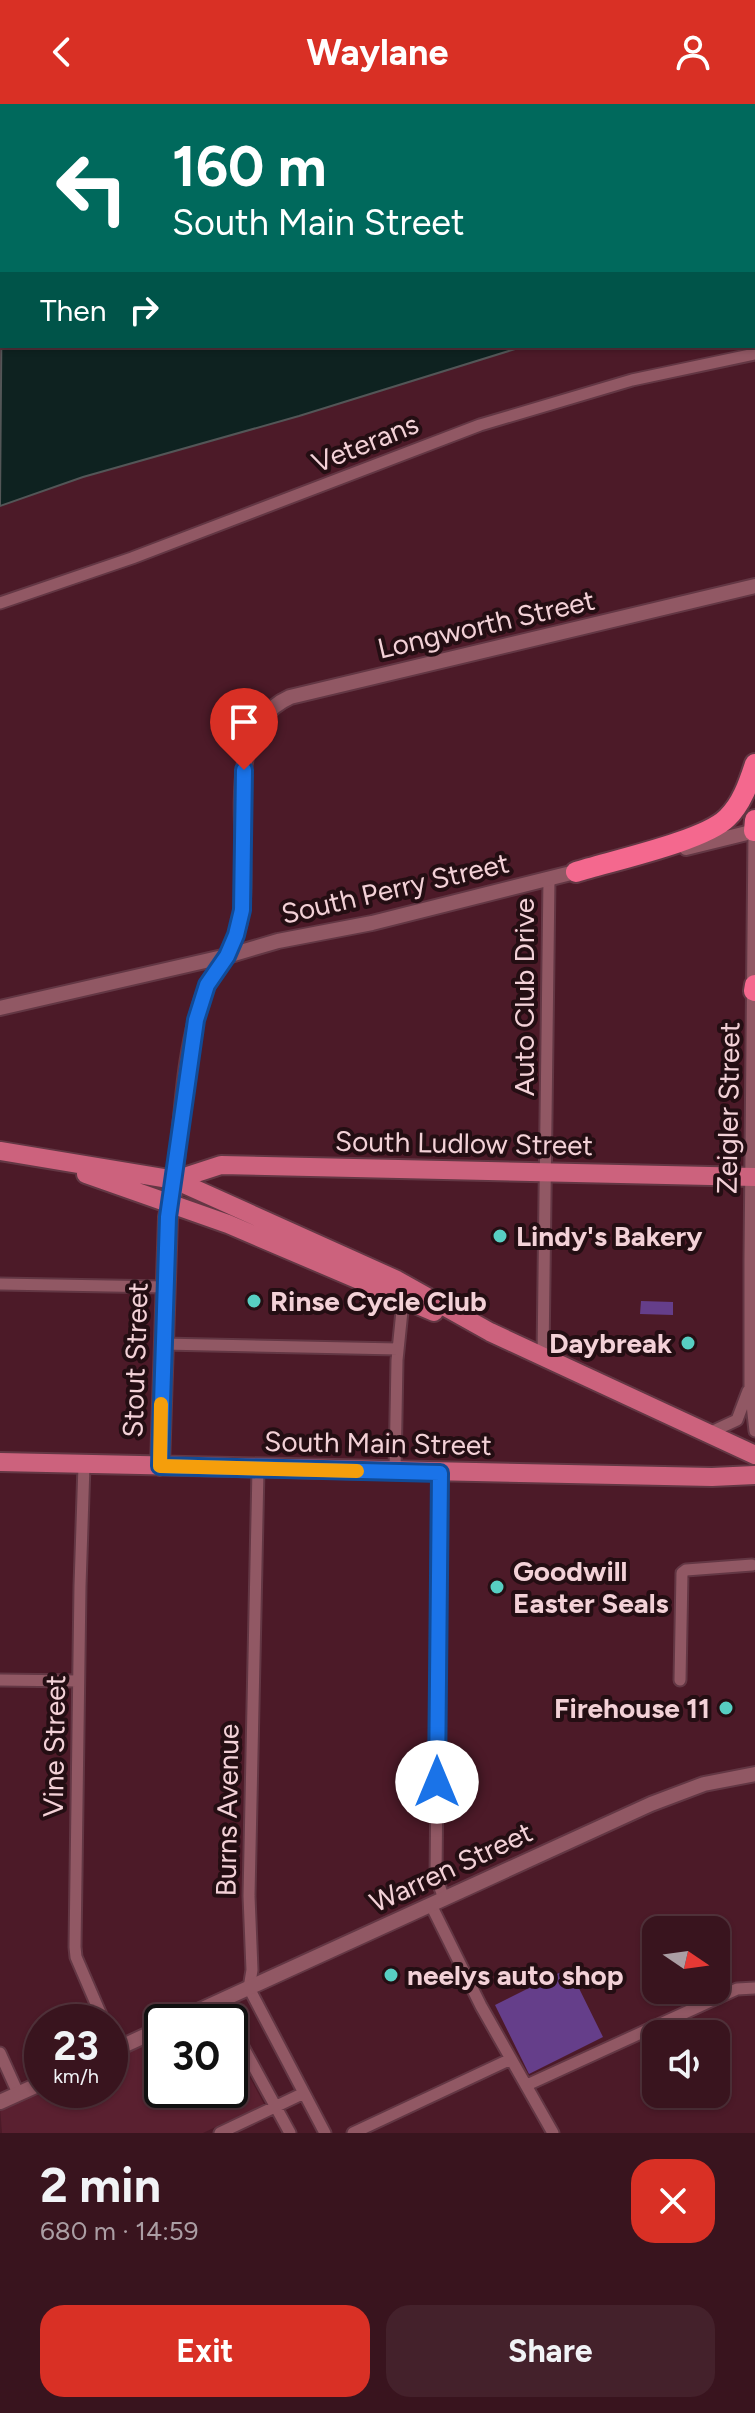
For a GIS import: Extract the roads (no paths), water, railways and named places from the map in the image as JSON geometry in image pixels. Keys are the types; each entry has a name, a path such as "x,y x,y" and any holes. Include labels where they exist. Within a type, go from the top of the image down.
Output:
{"highway":[{"path":"576,872 694,837 714,828 727,819 736,807 755,764"},
{"path":"754,831 755,820"},
{"path":"754,991 755,985"}],"main road":[{"path":"0,1151 175,1180 397,1280 490,1332 755,1455"},
{"path":"43,1160 171,1202 403,1301 490,1332"},
{"name":"South Ludlow Street","path":"175,1180 221,1165 753,1177"},
{"name":"Stout Street","path":"160,1466 165,1287 175,1180"},
{"name":"South Main Street","path":"0,1462 440,1473 755,1475"}],"street":[{"name":"Veterans","path":"0,603 146,553 480,425 632,380 755,354"},
{"name":"Longworth Street","path":"250,741 259,720 267,711 290,697 755,586"},
{"name":"Stout Street","path":"175,1180 196,1020 207,985 227,956 236,935 242,910 244,770 250,741"},
{"name":"South Perry Street","path":"0,1008 754,831"},
{"name":"Zeigler Street","path":"754,831 750,1387 755,1431"},
{"name":"Auto Club Drive","path":"543,1357 549,878"},
{"path":"0,1284 165,1287"},
{"path":"395,1472 398,1349 403,1301"},
{"path":"163,1344 398,1349"},
{"name":"Zeigler Street","path":"707,1433 737,1420 750,1387"},
{"name":"Vine Street","path":"84,1465 75,1947 76,1957 96,2004"},
{"name":"Burns Avenue","path":"249,1988 252,1970 249,1896 258,1469"},
{"path":"440,1473 437,1902 511,2059 553,2133"},
{"path":"680,1680 682,1573 686,1570 752,1565"},
{"path":"0,1680 78,1681"},
{"name":"Warren Street","path":"214,2004 666,1798 713,1782 755,1774"},
{"path":"249,1988 325,2133"},
{"path":"527,2085 737,1989 755,1988"},
{"path":"0,2053 18,2093"},
{"path":"248,2055 290,2133"},
{"path":"353,2133 511,2059"},
{"path":"0,2102 24,2090"},
{"path":"220,2133 304,2093"}],"water":[{"path":"1,348 519,348 299,416 83,477 0,506"}],"place":[{"name":"Lindy's Bakery","path":"500,1236"},
{"name":"Rinse Cycle Club","path":"254,1301"},
{"name":"Daybreak","path":"688,1343"},
{"name":"Goodwill Easter Seals","path":"497,1587"},
{"name":"Firehouse 11","path":"726,1708"},
{"name":"neelys auto shop","path":"391,1975"}]}
